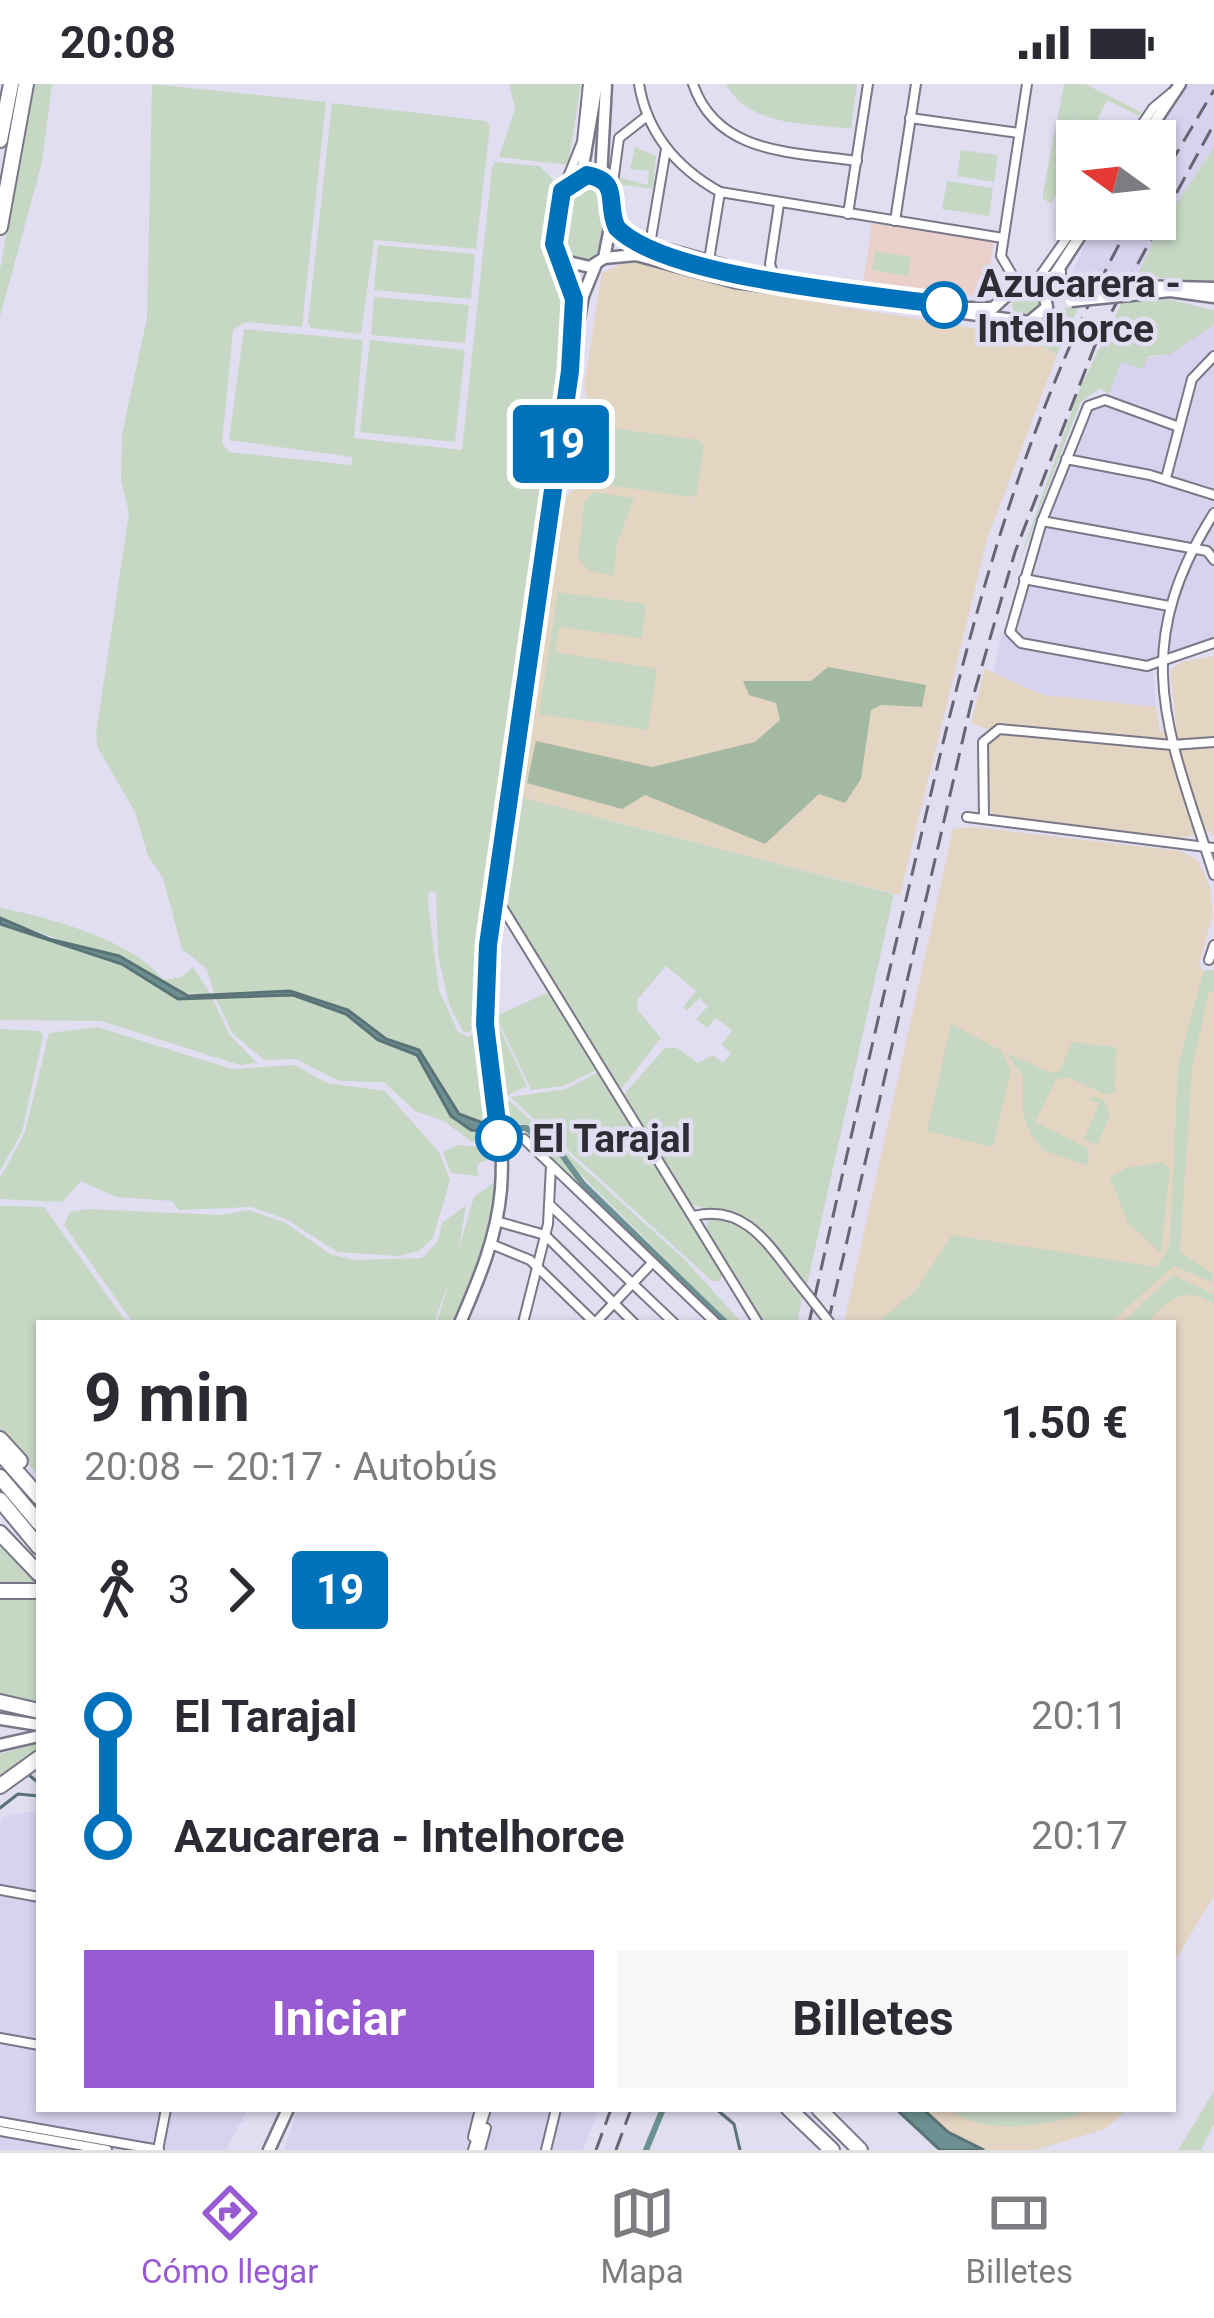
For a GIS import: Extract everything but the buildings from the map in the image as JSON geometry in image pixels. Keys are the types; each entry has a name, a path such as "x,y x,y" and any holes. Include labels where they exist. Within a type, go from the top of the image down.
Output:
{"highway":[{"path":"0,140 10,84"},
{"path":"0,227 26,84"},
{"path":"0,1438 36,1480"},
{"path":"0,1453 36,1494"},
{"path":"0,1477 36,1519"},
{"path":"0,1500 36,1543"},
{"path":"0,1532 36,1571"},
{"path":"0,1591 36,1591"},
{"path":"0,1702 36,1710"},
{"path":"0,1786 36,1760"},
{"path":"791,2112 832,2150"},
{"path":"822,2112 860,2150"}],"main road":[{"path":"581,178 592,84"},
{"path":"461,1320 496,1221 498,1129 484,996 570,371 583,296 612,219 612,190 601,178 606,84"},
{"path":"1156,120 1178,86"},
{"path":"570,371 574,299 554,244 562,191 581,178 601,178"},
{"path":"612,219 638,246 788,281 965,308 993,308 1032,291 1054,276 1075,242"},
{"path":"564,261 575,267 636,255 735,282 957,315 1037,320 1032,291"},
{"path":"1032,291 1071,297 1133,291 1214,296"},
{"path":"1014,317 1032,291"},
{"path":"1133,291 1214,296"},
{"path":"0,1719 36,1725"},
{"path":"0,1745 36,1737"},
{"path":"269,2150 288,2112"},
{"path":"256,2150 278,2132"}],"street":[{"path":"562,191 578,157 592,84"},
{"path":"639,84 647,116 666,148 682,166 720,192 1004,238"},
{"path":"693,84 707,114 744,142 857,161"},
{"path":"848,214 868,84"},
{"path":"895,221 916,84"},
{"path":"1027,84 1001,256 1032,291 1066,240"},
{"path":"1146,120 1178,86"},
{"path":"612,190 619,138 647,116"},
{"path":"910,118 1018,134"},
{"path":"650,244 666,148"},
{"path":"662,171 669,165 682,166"},
{"path":"709,260 720,192"},
{"path":"774,276 770,264 779,204"},
{"path":"623,234 788,281"},
{"path":"1071,297 1058,281 1075,242"},
{"path":"762,271 770,264"},
{"path":"1166,478 1192,379 1214,356"},
{"path":"1179,428 1095,400 1042,521 1010,632 1021,643 1147,666 1214,643"},
{"path":"1066,459 1166,478 1214,495"},
{"path":"1214,513 1192,548 1169,606 1160,661 1162,706 1210,848 1214,875"},
{"path":"1042,521 1207,551 1214,560"},
{"path":"1024,579 1169,606"},
{"path":"984,818 983,742 992,731 1172,745 1214,742"},
{"path":"967,817 1210,848"},
{"path":"496,897 756,1320"},
{"path":"1209,960 1214,945"},
{"path":"524,1139 713,1320"},
{"path":"524,1320 545,1235 551,1166"},
{"path":"549,1204 671,1320"},
{"path":"694,1216 725,1213 742,1219 828,1320"},
{"path":"496,1221 545,1235 631,1320"},
{"path":"491,1244 537,1265 592,1320"},
{"path":"598,1320 652,1263"},
{"path":"0,1890 36,1896"},
{"path":"0,2038 36,2044"},
{"path":"0,2126 159,2150 165,2112"},
{"path":"475,2150 485,2112"},
{"path":"545,2150 554,2112"},
{"path":"0,2126 107,2150"}],"shaded area":[{"path":"32,84 52,84 42,162 0,317 0,270"},
{"path":"152,84 326,102 302,327 246,322 233,330 222,443 229,452 352,465 352,457 229,440 244,329 363,340 354,438 462,450 492,168 495,162 539,166 557,183 548,195 542,253 562,286 568,349 481,962 479,1022 469,1032 463,1032 449,1004 438,955 436,893 429,891 428,903 439,990 458,1032 469,1037 480,1028 493,1128 459,1114 431,1069 408,1047 334,1008 280,993 214,994 207,969 182,949 163,878 148,856 135,812 98,748 96,734 129,513 121,481 122,434 147,318"},
{"path":"509,84 581,84 568,165 499,157 515,108"},
{"path":"726,84 857,84 851,129 764,116 736,98"},
{"path":"1064,84 1085,84 1141,112 1139,116 1107,100 1097,120 1057,120"},
{"path":"1186,84 1214,84 1214,147 1176,204 1176,120 1162,120"},
{"path":"332,103 487,121 490,126 476,249 374,240 361,334 311,328 308,323"},
{"path":"1056,126 1056,195 1051,203 1043,199"},
{"path":"635,147 656,156 653,189 617,184 618,177 648,185 649,171 630,169"},
{"path":"1214,147 1214,283 1137,276 1154,240 1176,240 1176,204"},
{"path":"961,150 998,155 994,182 957,176"},
{"path":"947,181 993,188 989,216 942,209"},
{"path":"583,182 602,188 608,206 604,238 588,262 565,257 560,237 565,206"},
{"path":"872,223 994,241 986,297 863,285"},
{"path":"1087,240 1154,240 1137,276 1066,285"},
{"path":"378,245 475,254 471,299 374,290"},
{"path":"875,251 911,257 908,276 872,270"},
{"path":"630,260 843,307 1005,333 1012,329 1057,355 987,539 900,895 520,797 517,791 552,563 566,497 576,485 585,429 579,420 589,406 584,385 602,273"},
{"path":"1027,288 1042,303 1027,318 1012,303"},
{"path":"374,297 469,305 465,343 371,335"},
{"path":"1166,299 1214,310 1214,325 1169,355 1148,356 1143,369 1121,362 1109,395 1100,388 1080,403 1009,590 1080,388 1122,302"},
{"path":"1079,307 1057,355 1004,322 1038,329 1063,308"},
{"path":"1214,325 1214,638 1152,658 1156,707 1042,695 993,673 1002,632 1017,632 1041,538 1094,408 1109,395 1121,361 1169,355"},
{"path":"370,340 465,350 455,442 360,432"},
{"path":"605,427 699,440 704,446 697,493 691,497 595,483 588,474 597,431"},
{"path":"593,492 634,498 617,544 614,576 588,570 578,557 584,503"},
{"path":"558,592 646,604 642,638 559,627 555,652 657,669 648,730 539,714"},
{"path":"1214,656 1214,836 1208,831 1178,839 999,819 990,811 988,729 971,723 985,669 1043,695 1156,707 1160,731 1177,731 1170,671 1181,662"},
{"path":"828,667 926,685 922,707 881,705 871,710 861,779 845,803 819,794 765,844 645,795 622,809 527,783 536,741 652,767 755,742 780,720 776,703 749,695 743,681 811,681"},
{"path":"517,791 520,797 894,894 807,1285 747,1218 689,1204 625,1099 625,1093 665,1048 677,1048 698,1063 713,1055 723,1063 731,1053 721,1044 732,1031 716,1018 707,1028 696,1019 708,1006 699,998 687,1011 683,1007 696,991 666,966 638,999 637,1009 661,1038 622,1088 617,1086 504,901"},
{"path":"973,827 1180,851 1198,860 1210,887 1213,914 1199,965 1214,992 1214,1895 1176,1959 1176,1320 845,1320 953,829"},
{"path":"0,908 111,942 150,966 163,980 182,977 193,967 211,995 174,992 137,967 0,918"},
{"path":"0,918 49,939 119,956 188,996 290,991 348,1010 386,1039 419,1050 459,1114 491,1126 494,1132 471,1130 451,1116 417,1055 378,1040 346,1014 293,995 178,999 122,964 0,924"},
{"path":"0,924 122,964 178,999 212,997 229,1034 257,1063 240,1065 101,1021 0,1020"},
{"path":"1204,970 1214,970 1214,992 1209,992 1192,1068 1180,1252 1213,1274 1213,1283 1174,1266 1113,1320 881,1320 916,1290 952,1235 1157,1267 1170,1244 1178,1065"},
{"path":"549,992 599,1069 563,1086 531,1090 496,1016"},
{"path":"293,995 346,1014 393,1046 417,1055 451,1116 493,1137 472,1142 444,1121 415,1111 384,1082 339,1081 296,1059 264,1060 233,1034 215,997"},
{"path":"495,1018 527,1086 500,1099 490,1027"},
{"path":"951,1024 1000,1050 1011,1070 993,1147 927,1131"},
{"path":"97,1027 232,1069 295,1065 327,1083 385,1091 439,1152 450,1180 433,1238 419,1251 398,1256 337,1252 288,1220 252,1207 179,1210 172,1201 116,1197 81,1181 62,1202 0,1199 0,1178 25,1132 49,1033"},
{"path":"0,1029 40,1031 43,1036 22,1132 0,1171"},
{"path":"1072,1042 1116,1047 1115,1091 1106,1095 1067,1077 1056,1080 1035,1122 1089,1149 1088,1166 1045,1151 1030,1134 1023,1112 1023,1076 1006,1053 1052,1073 1060,1070"},
{"path":"603,1074 723,1272 720,1281 712,1281 510,1097 566,1089"},
{"path":"506,1098 685,1260 739,1320 727,1320 536,1130 518,1123 503,1126 501,1103"},
{"path":"1088,1099 1105,1101 1110,1115 1097,1145 1084,1140 1099,1103"},
{"path":"521,1129 561,1156 581,1185 720,1320"},
{"path":"457,1145 492,1148 493,1158 477,1164 478,1176 451,1173 443,1152"},
{"path":"1163,1162 1170,1169 1161,1253 1128,1223 1110,1177 1126,1168"},
{"path":"496,1181 488,1237 457,1320 438,1320 474,1197"},
{"path":"466,1205 457,1260 435,1320 131,1320 64,1225 70,1212 88,1209 220,1215 249,1210 286,1223 330,1254 355,1260 422,1258 438,1241 442,1223"},
{"path":"0,1206 44,1207 125,1320 36,1320 36,1473 0,1432"},
{"path":"724,1218 754,1235 802,1298 798,1320 759,1320 706,1232 708,1219"},
{"path":"1173,1275 1214,1294 1214,1304 1185,1295 1151,1320 1125,1320"},
{"path":"0,1540 36,1579 36,1587 0,1587"},
{"path":"36,1596 36,1704 0,1696 0,1597"},
{"path":"36,1744 36,1754 0,1779 0,1754"},
{"path":"36,1811 36,2112 246,2112 226,2150 0,2150 2,1817"},
{"path":"1214,2091 1214,2124 1201,2150 1178,2150"},
{"path":"296,2112 598,2112 583,2150 284,2150"},
{"path":"899,2112 926,2112 948,2132 984,2150 940,2150"},
{"path":"926,2112 1124,2112 1105,2129 1035,2150 983,2150 948,2132"},
{"path":"954,2112 1082,2112 1018,2126 963,2118"}],"waterway":[{"path":"500,1128 526,1128 562,1155 583,1184 723,1320"},
{"path":"30,1776 36,1781"},
{"path":"0,1808 18,1794 36,1796"},
{"path":"646,2150 662,2112"},
{"path":"720,2112 734,2124 740,2150"}],"railway":[{"path":"1176,154 1214,90"},
{"path":"829,1320 971,704 1015,552 1099,335 1214,124"},
{"path":"810,1320 978,608 1059,371 1122,240"},
{"path":"596,2150 610,2112"},
{"path":"616,2150 630,2112"}],"bus line":[{"name":"19","path":"499,1138 484,996 570,371 574,299 554,244 562,191 587,175 601,178 612,190 612,219 638,246 735,272 944,305"}],"place":[{"name":"Azucarera - Intelhorce","path":"944,305"},
{"name":"El Tarajal","path":"499,1138"}]}
